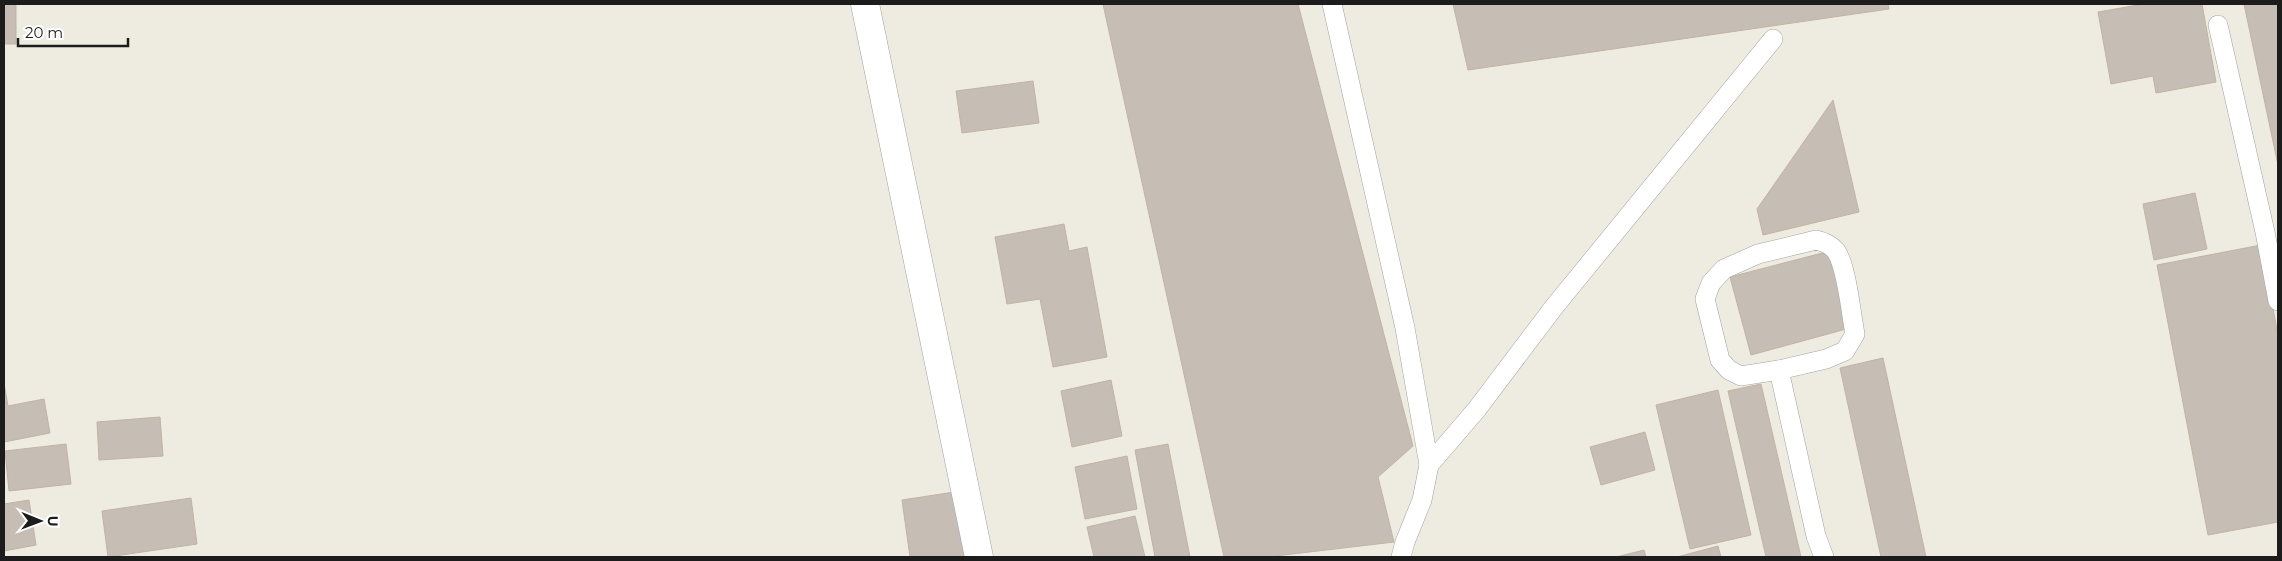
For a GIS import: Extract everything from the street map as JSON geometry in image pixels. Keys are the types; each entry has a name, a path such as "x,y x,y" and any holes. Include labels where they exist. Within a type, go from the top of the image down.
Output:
{"street":[{"path":"865,4 979,557"}],"lane":[{"path":"1332,4 1405,328 1429,465 1422,500 1404,542 1402,557"},
{"path":"2218,24 2265,232 2278,301"},
{"path":"1429,465 1477,409 1554,307 1773,38"},
{"path":"1816,240 1828,243 1837,252 1847,290 1854,334 1844,350 1838,354 1826,359 1779,370 1741,376 1729,370 1720,360 1705,298 1711,283 1724,269 1772,250 1816,240"},
{"path":"1779,370 1816,536 1824,557"}],"building":[{"path":"4,4 16,4 16,44 4,44"},
{"path":"1103,4 1298,4 1413,446 1378,477 1394,542 1267,557 1224,557"},
{"path":"1453,4 1888,4 1889,9 1468,70"},
{"path":"2144,4 2202,4 2216,82 2156,93 2153,76 2111,84 2098,12"},
{"path":"2244,4 2278,4 2278,165"},
{"path":"1033,81 1039,123 962,133 956,91"},
{"path":"1833,100 1859,212 1763,235 1757,209"},
{"path":"2195,193 2207,249 2154,260 2143,204"},
{"path":"1064,224 1069,251 1087,247 1107,357 1053,367 1040,299 1007,304 995,237"},
{"path":"2261,245 2278,335 2278,522 2208,535 2157,265"},
{"path":"1830,251 1850,328 1751,355 1730,277"},
{"path":"1883,358 1926,557 1881,557 1840,368"},
{"path":"1111,380 1122,436 1072,447 1061,391"},
{"path":"4,383 8,406 44,399 50,433 4,442"},
{"path":"1761,384 1801,557 1766,557 1728,391"},
{"path":"1718,390 1751,535 1690,549 1656,405"},
{"path":"160,417 163,456 99,460 97,422"},
{"path":"1645,432 1655,470 1601,485 1590,447"},
{"path":"66,444 71,484 9,491 5,451"},
{"path":"1168,444 1190,557 1155,557 1135,450"},
{"path":"1127,456 1137,509 1085,519 1075,467"},
{"path":"961,491 971,557 910,557 902,500"},
{"path":"191,498 197,544 108,557 102,511"},
{"path":"29,500 36,545 4,551 4,504"},
{"path":"1135,516 1145,557 1094,557 1087,527"},
{"path":"1718,546 1721,557 1677,557"},
{"path":"1644,550 1646,557 1616,557"}]}
